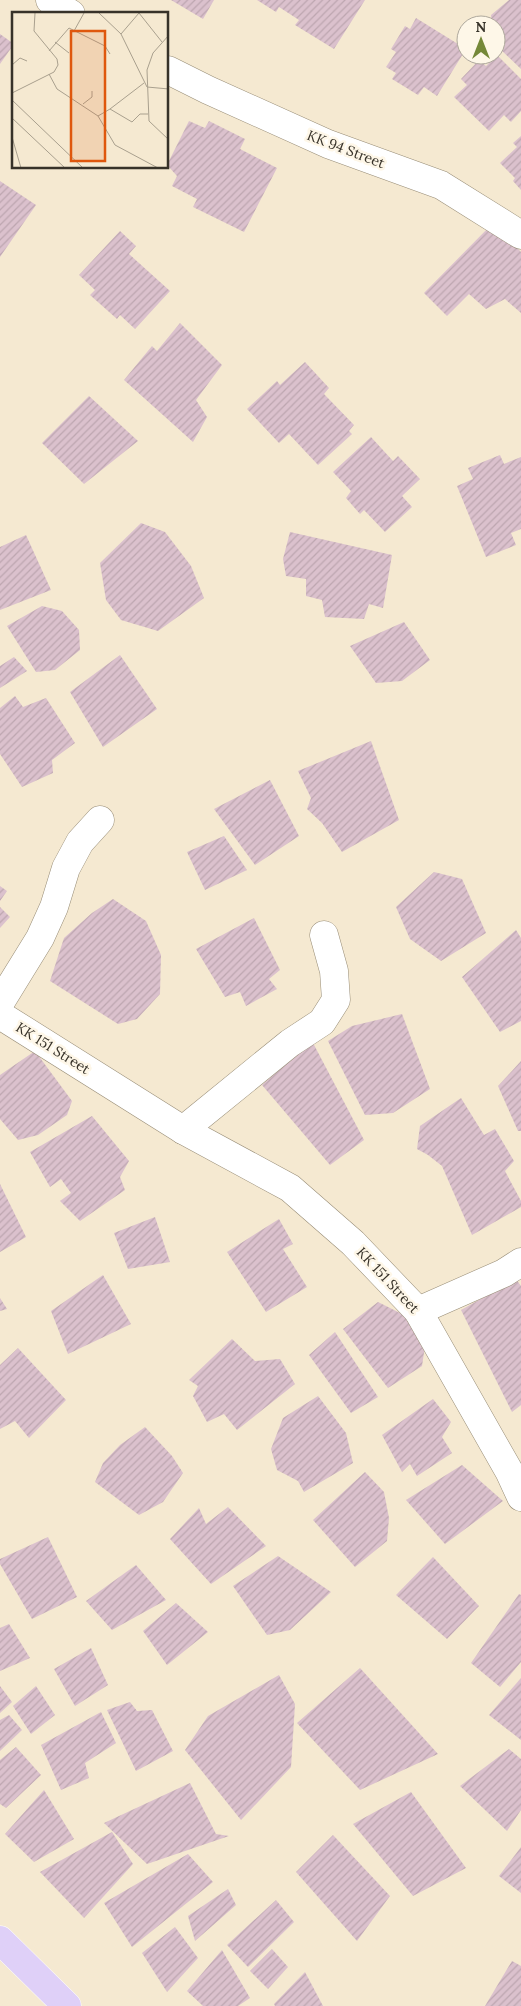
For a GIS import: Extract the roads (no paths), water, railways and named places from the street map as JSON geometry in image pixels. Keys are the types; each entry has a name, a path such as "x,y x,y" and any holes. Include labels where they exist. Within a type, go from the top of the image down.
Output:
{"main road":[{"path":"0,1940 67,2006"}],"street":[{"path":"50,0 68,12"},
{"name":"KK 94 Street","path":"169,70 328,144 441,185 521,235"},
{"path":"0,1004 40,938 54,907 66,868 80,842 100,820"},
{"path":"183,1130 290,1043 322,1022 336,1000 334,971 324,934"},
{"name":"KK 151 Street","path":"0,1015 183,1130 290,1188 353,1243 418,1311 509,1472 521,1498"},
{"path":"418,1311 504,1272 521,1262"}]}
